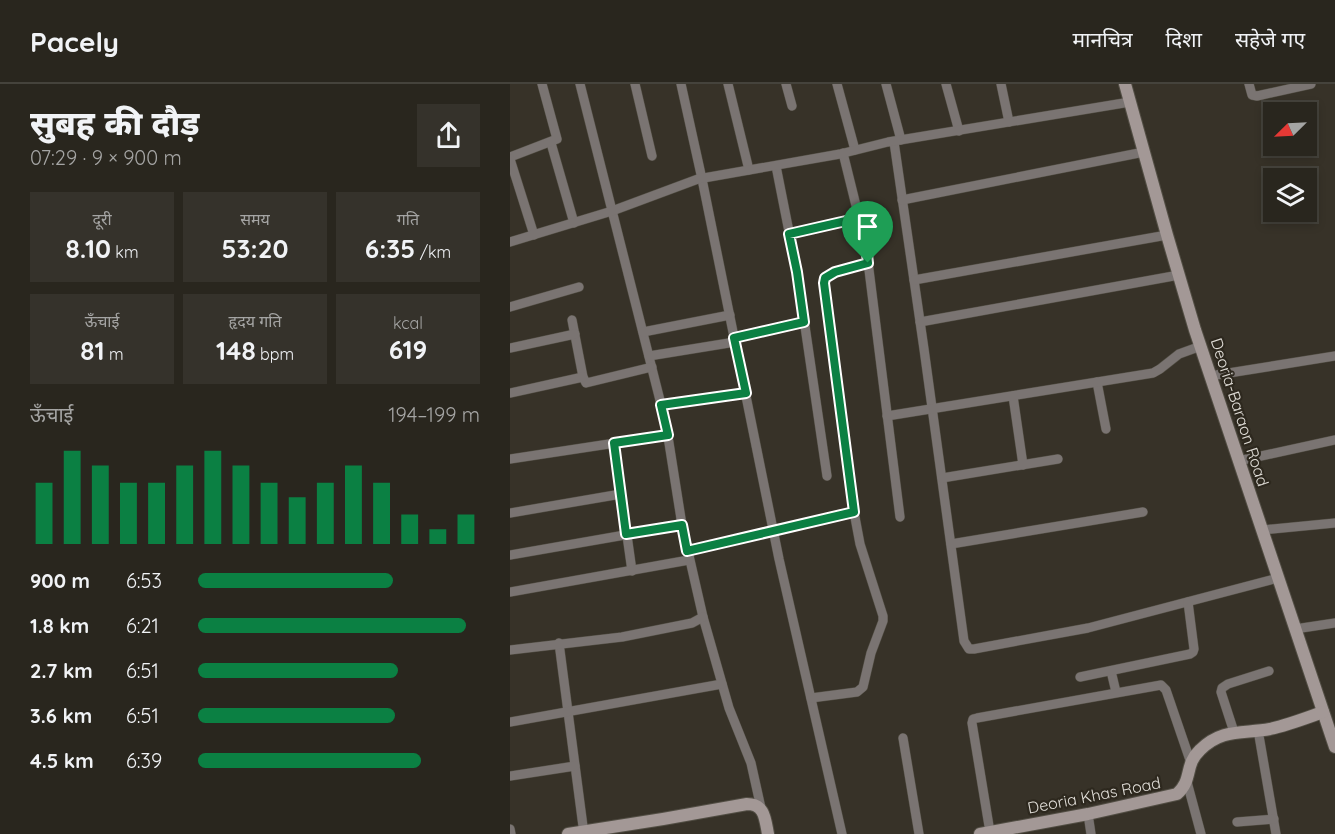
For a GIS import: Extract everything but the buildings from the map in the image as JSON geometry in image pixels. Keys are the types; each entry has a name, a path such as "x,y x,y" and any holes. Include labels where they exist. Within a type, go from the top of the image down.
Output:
{"street":[{"path":"534,235 510,159 557,140 542,84"},
{"path":"580,84 668,435 682,525 703,617 729,708 755,776 760,808 768,834"},
{"path":"635,84 652,156"},
{"path":"681,84 773,530 842,834"},
{"path":"728,84 749,170"},
{"path":"786,84 792,106"},
{"path":"837,84 855,150"},
{"path":"886,84 897,141 902,200 964,641 969,649 1088,628 1278,578"},
{"path":"946,84 959,131"},
{"path":"1001,84 1009,122"},
{"name":"Deoria-Baraon Road","path":"1125,84 1167,235 1210,376 1295,629 1328,717 1335,747"},
{"path":"1249,84 1252,95 1257,96 1311,84"},
{"path":"510,242 612,211 702,179 897,141 1130,102"},
{"path":"551,143 574,223"},
{"path":"902,200 1144,152"},
{"path":"843,153 866,246 900,517"},
{"path":"776,166 797,272 827,476"},
{"path":"789,234 859,218"},
{"path":"914,280 1167,235"},
{"path":"811,698 860,690 865,681 874,644 882,627 883,616 860,544 854,512 824,283 825,278 835,272 868,263"},
{"path":"920,322 1179,275"},
{"path":"510,308 579,287"},
{"path":"643,332 730,315"},
{"path":"573,320 584,381 588,383 652,368"},
{"path":"649,356 735,340 804,322"},
{"path":"510,348 575,334"},
{"path":"887,416 1153,372 1179,354 1201,346"},
{"path":"1210,376 1335,356"},
{"path":"510,393 583,377"},
{"path":"1097,382 1106,429"},
{"path":"661,405 746,393"},
{"path":"1013,396 1023,465"},
{"path":"510,459 668,435"},
{"path":"1238,461 1335,441"},
{"path":"614,443 632,571"},
{"path":"942,478 1058,459"},
{"path":"510,513 621,494"},
{"path":"510,592 632,571 773,530 854,512"},
{"path":"951,544 1143,512"},
{"path":"1262,530 1335,523"},
{"path":"510,555 682,525"},
{"path":"1080,677 1193,652 1188,602"},
{"path":"510,650 622,637 693,623 703,617"},
{"path":"1295,629 1335,623"},
{"path":"559,643 583,833"},
{"path":"1111,671 1116,692"},
{"path":"1234,732 1221,692 1222,688 1269,671"},
{"path":"510,722 722,684"},
{"path":"985,833 973,719 1161,685 1166,690 1191,763"},
{"path":"1201,834 1187,782 1188,768 1193,757 1201,749 1234,732 1272,728 1328,717"},
{"path":"1258,730 1276,834"},
{"path":"903,738 919,834"},
{"path":"510,776 575,766"},
{"name":"Deoria Khas Road","path":"985,833 1088,814 1177,794 1187,782"},
{"path":"568,834 747,804 755,804 760,808"},
{"path":"1088,814 1091,834"},
{"path":"1237,822 1274,819"},
{"path":"510,830 511,834"}],"route":[{"path":"859,218 868,263 835,272 825,278 824,283 854,512 687,551 682,525 626,534 614,443 668,435 661,405 746,393 734,338 804,322 789,234 859,218"}]}
